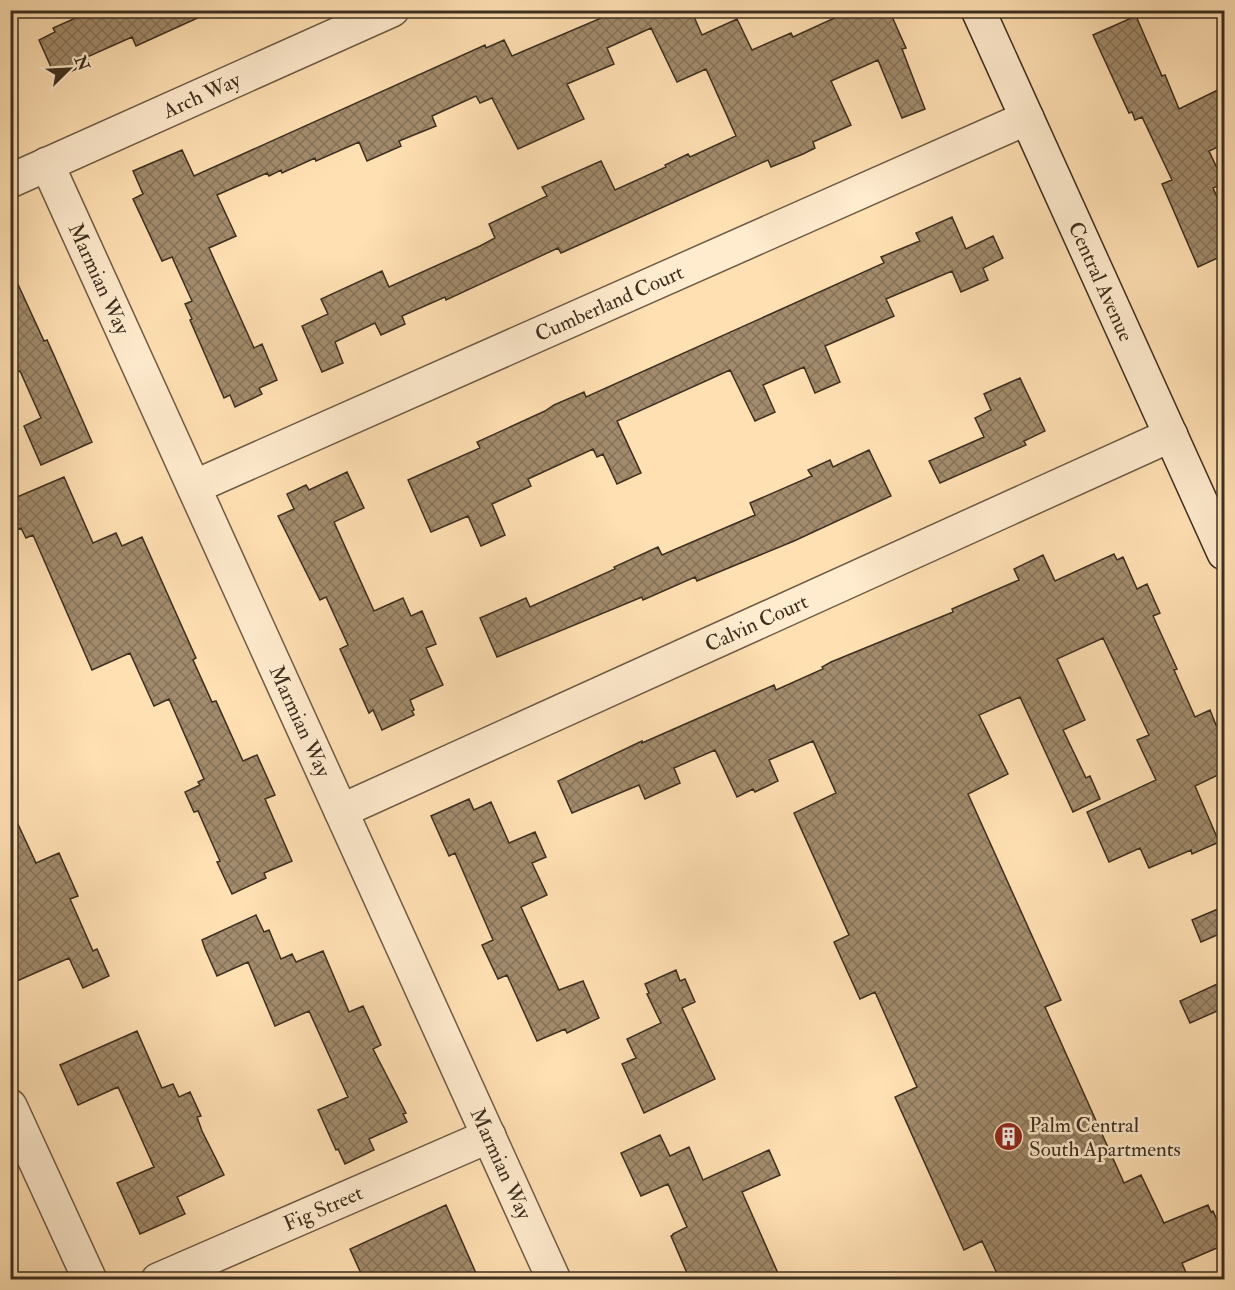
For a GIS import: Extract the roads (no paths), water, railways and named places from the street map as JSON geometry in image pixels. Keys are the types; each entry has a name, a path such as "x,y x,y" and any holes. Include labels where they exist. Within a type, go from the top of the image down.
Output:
{"street":[{"name":"Arch Way","path":"10,181 392,10"},
{"name":"Central Avenue","path":"978,10 1224,553"},
{"name":"Cumberland Court","path":"194,487 1026,118"},
{"name":"Marmian Way","path":"47,164 554,1280"},
{"name":"Calvin Court","path":"341,811 1171,435"},
{"path":"10,1106 90,1280"},
{"name":"Fig Street","path":"158,1280 489,1136"}],"place":[{"name":"Palm Central South Apartments","path":"1008,1137"}]}
